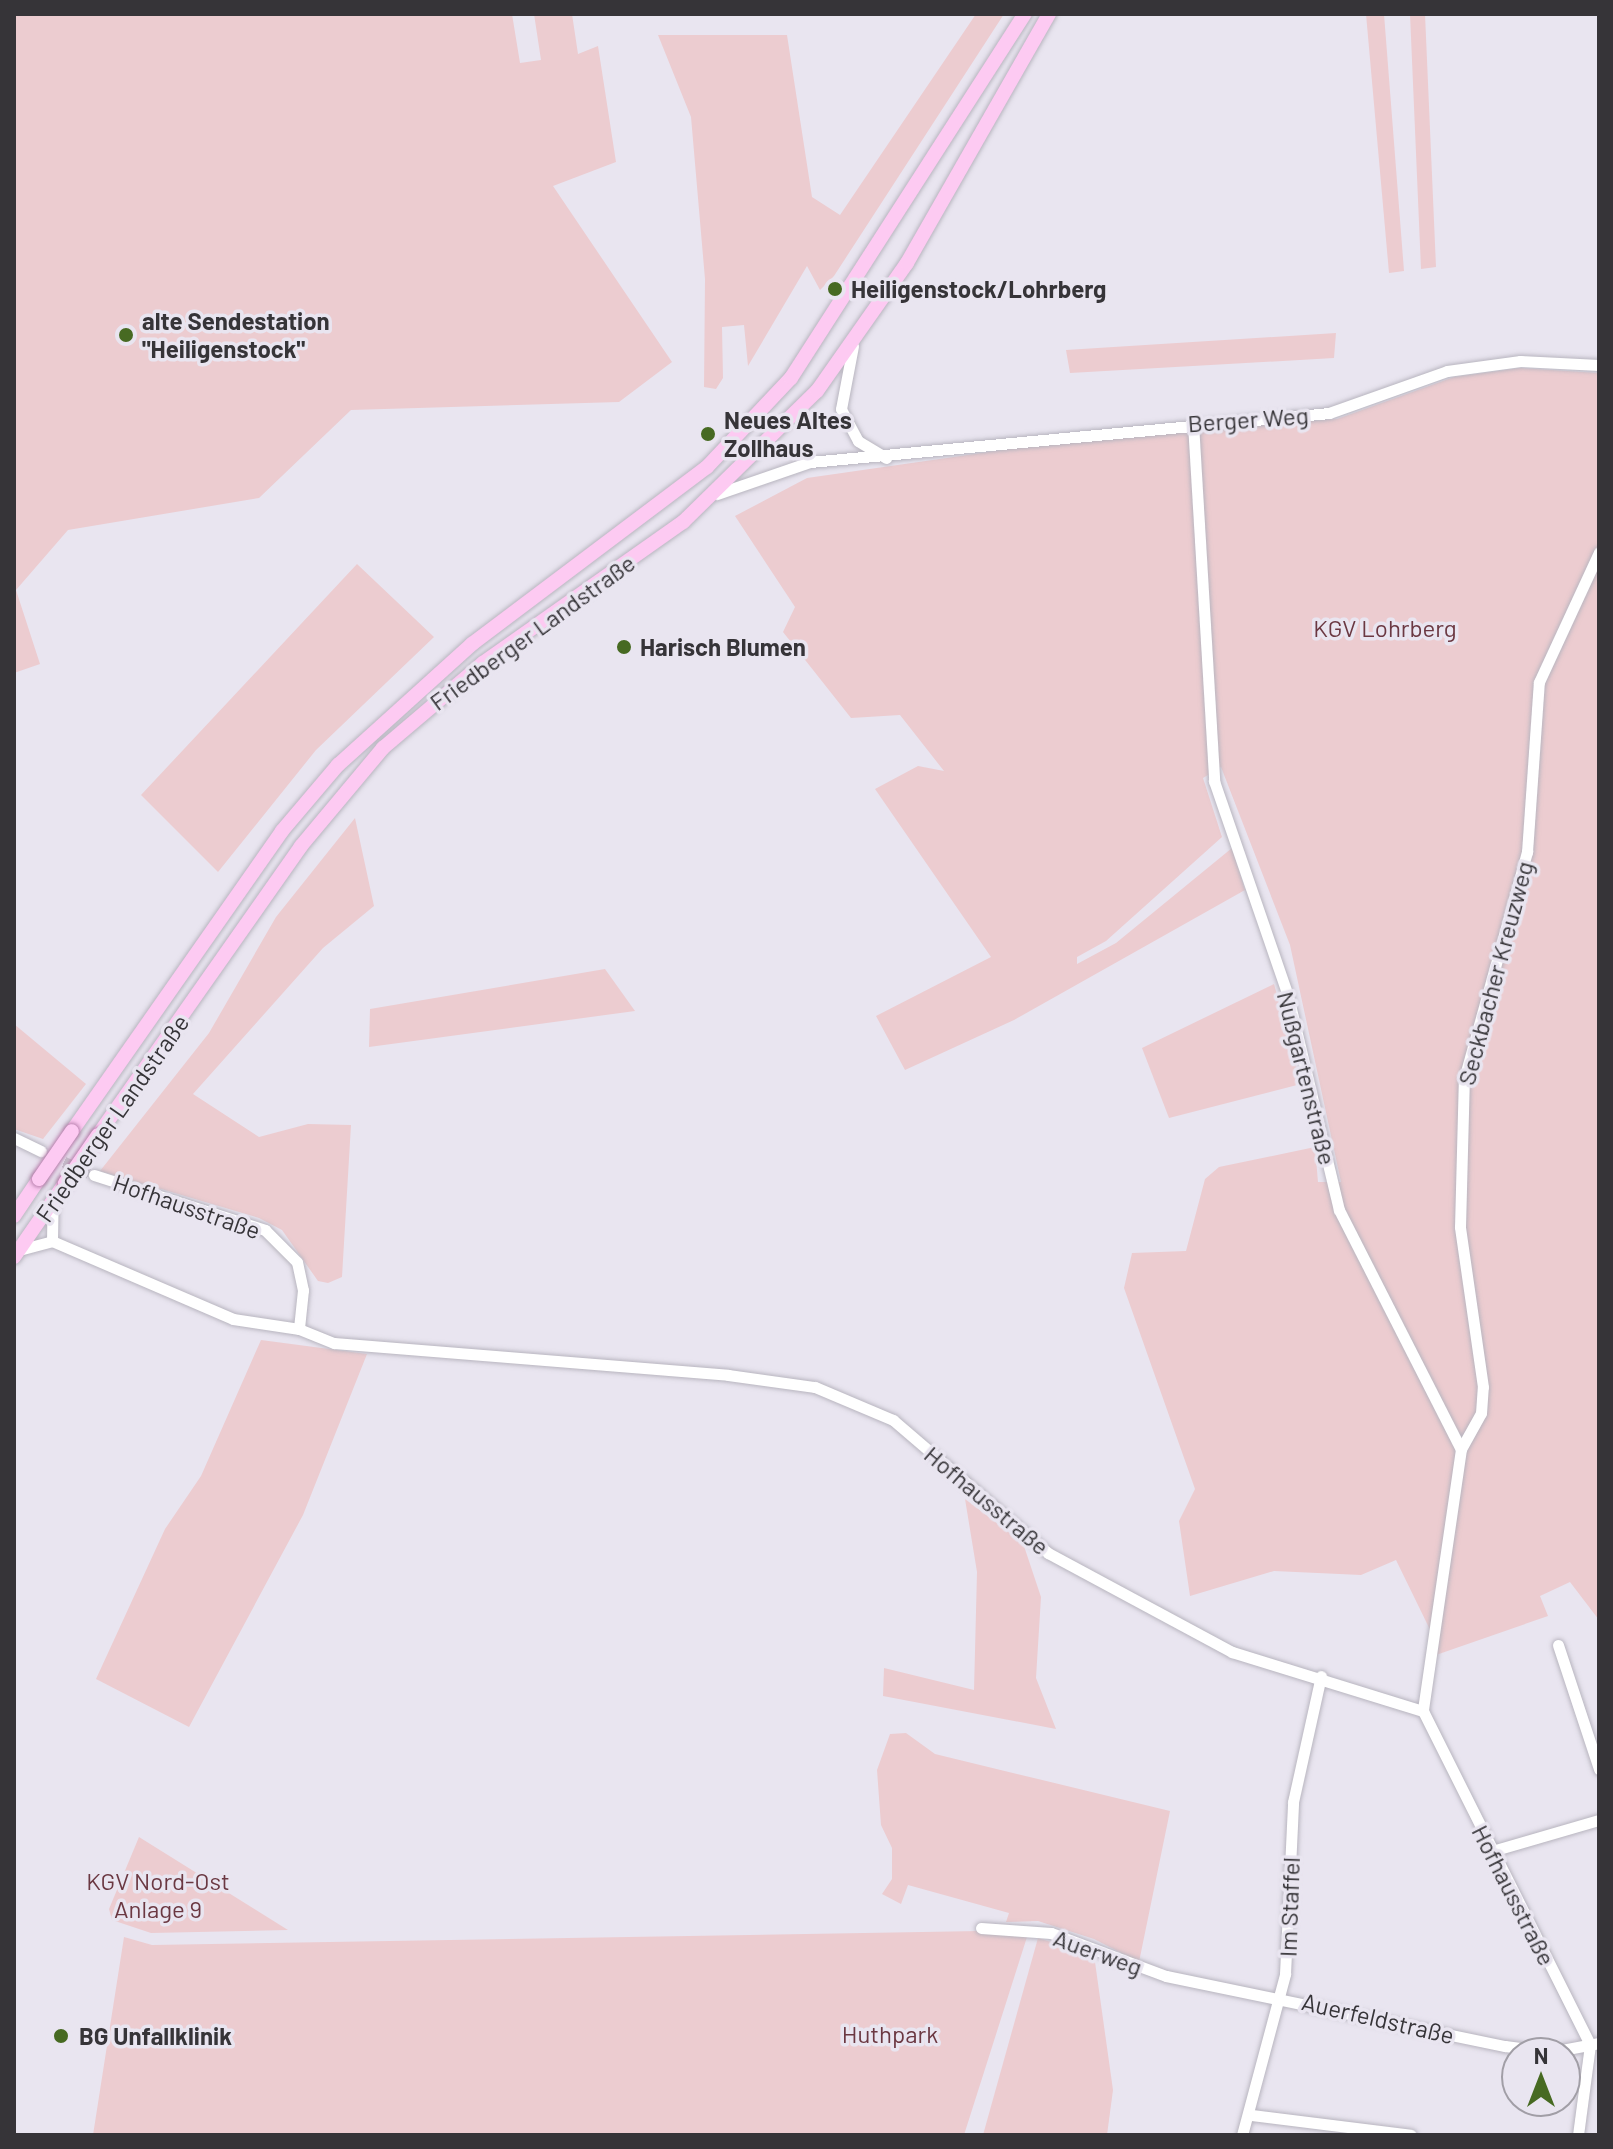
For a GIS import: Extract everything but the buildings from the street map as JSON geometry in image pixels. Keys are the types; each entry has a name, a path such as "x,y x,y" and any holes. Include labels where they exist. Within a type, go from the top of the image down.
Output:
{"main road":[{"name":"Friedberger Landstraße","path":"15,1214 282,831 338,765 472,644 707,467 782,389 832,323 1025,14"},
{"name":"Friedberger Landstraße","path":"16,1254 301,846 383,748 483,663 717,494 853,346 1049,14"}],"street":[{"path":"853,346 841,409 858,441 890,460"},
{"name":"Berger Weg","path":"717,494 810,462 890,460 1193,423 1337,412 1476,367 1599,365"},
{"name":"Nußgartenstraße","path":"1193,423 1214,781 1288,996 1339,1210 1461,1449"},
{"name":"Seckbacher Kreuzweg","path":"1461,1449 1481,1413 1460,1227 1464,1079 1527,852 1539,682 1599,552"},
{"path":"14,1138 41,1151"},
{"name":"Hofhausstraße","path":"94,1175 265,1230 297,1262 303,1290 299,1329"},
{"path":"16,1254 52,1241 53,1201"},
{"name":"Hofhausstraße","path":"52,1241 233,1319 299,1329 334,1343 445,1357 712,1373 815,1387 893,1420 1048,1553 1238,1654 1321,1676 1423,1711 1492,1851 1595,2044"},
{"path":"1423,1711 1461,1449"},
{"path":"1558,1645 1599,1769"},
{"name":"Im Staffel","path":"1242,2135 1251,2115 1293,1929 1293,1802 1321,1676"},
{"path":"1492,1851 1599,1820"},
{"name":"Auerweg","path":"981,1928 1051,1933 1166,1976"},
{"name":"Auerfeldstraße","path":"1166,1976 1280,1996 1517,2048 1595,2044"},
{"path":"1578,2135 1595,2044"},
{"path":"1251,2115 1411,2135"}],"green space":[{"path":"14,14 512,14 520,63 541,60 534,14 572,14 578,54 598,46 616,162 553,186 672,362 619,402 351,410 259,498 68,530 16,590 40,664 14,673"},
{"path":"976,14 1004,14 834,276 820,290 807,266 748,366 744,325 722,327 723,378 716,389 704,387 705,279 691,117 658,35 787,35 812,197 840,215"},
{"path":"1366,14 1384,14 1404,271 1389,273"},
{"path":"1410,14 1425,14 1436,267 1421,269"},
{"path":"1336,333 1334,358 1070,373 1066,350"},
{"name":"KGV Lohrberg","path":"1520,368 1599,373 1599,1620 1570,1582 1540,1596 1548,1616 1436,1655 1437,1644 1396,1560 1361,1575 1274,1571 1190,1596 1179,1521 1195,1489 1124,1288 1132,1253 1186,1251 1205,1179 1219,1167 1315,1147 1318,1182 1341,1182 1290,945 1221,767 1203,778 1222,837 1106,941 1077,957 1077,964 1116,943 1232,848 1245,890 1014,1020 905,1070 876,1016 991,957 875,789 918,766 944,771 900,715 851,718 783,632 795,607 735,516 807,478 1085,438 1337,419 1454,377"},
{"path":"357,564 434,637 316,750 218,872 141,795"},
{"path":"355,818 374,906 323,948 193,1094 259,1137 308,1124 351,1125 342,1277 328,1283 318,1281 282,1230 259,1218 100,1171 209,1033 276,917"},
{"path":"605,969 635,1011 369,1047 370,1009"},
{"path":"1274,984 1301,1084 1169,1118 1142,1048"},
{"path":"14,1024 86,1084 43,1139 14,1129"},
{"path":"261,1340 367,1354 303,1515 189,1727 96,1679 165,1529 201,1476"},
{"path":"965,1499 1023,1543 1041,1597 1036,1678 1056,1729 883,1696 884,1668 974,1690 977,1572"},
{"path":"906,1733 935,1754 1170,1811 1139,1962 1094,1939 1038,1921 1006,1922 1009,1913 908,1885 901,1904 882,1894 892,1879 892,1848 881,1825 877,1770 890,1734"},
{"name":"KGV Nord-Ost Anlage 9","path":"139,1837 288,1930 151,1933 112,1920 109,1909"},
{"name":"Huthpark","path":"980,1931 1027,1937 964,2135 93,2135 124,1937 152,1945"},
{"path":"1038,1938 1094,1955 1113,2090 1107,2135 983,2135"}],"tunnel":[{"path":"49,1155 94,1175"}],"place":[{"name":"Heiligenstock/Lohrberg","path":"835,289"},
{"name":"alte Sendestation \"Heiligenstock\"","path":"126,335"},
{"name":"Neues Altes Zollhaus","path":"708,434"},
{"name":"Harisch Blumen","path":"624,647"},
{"name":"BG Unfallklinik","path":"61,2036"}]}
